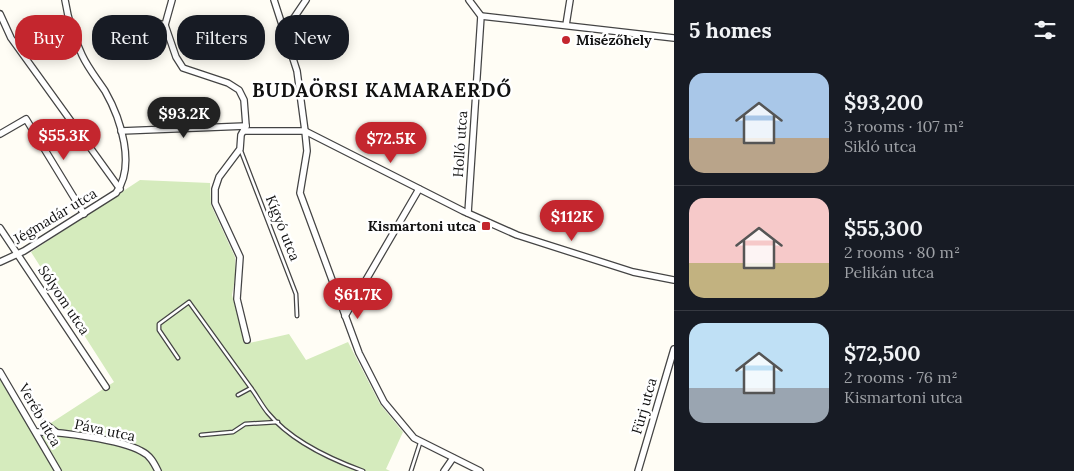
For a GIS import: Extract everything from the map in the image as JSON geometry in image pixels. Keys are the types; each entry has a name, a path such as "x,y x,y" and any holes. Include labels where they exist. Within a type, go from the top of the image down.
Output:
{"street":[{"path":"0,14 11,38 120,189 125,178 126,169 121,130 105,92 82,54 67,16 65,0"},
{"path":"167,21 172,0"},
{"path":"274,0 280,15"},
{"path":"296,15 306,0"},
{"path":"469,0 481,16 674,38"},
{"path":"566,25 570,0"},
{"name":"Holló utca","path":"468,213 481,16"},
{"path":"167,28 176,57 183,68 228,83 239,90 244,100 245,128 240,150 219,177 215,189 215,203 240,257 237,299 247,340"},
{"path":"294,60 297,71 307,151 300,193 359,352 384,402 414,438 480,471"},
{"path":"0,134 26,119 84,214"},
{"path":"121,130 245,128 305,131 468,213 526,238 633,272 674,280"},
{"name":"Jégmadár utca","path":"0,262 84,214 116,194 120,189"},
{"path":"345,316 419,189"},
{"name":"Sólyom utca","path":"0,228 106,387"},
{"name":"Fürj utca","path":"638,471 674,349"},
{"name":"Veréb utca","path":"0,372 58,471"},
{"name":"Páva utca","path":"36,432 126,444 142,451 153,461 158,471"},
{"path":"444,471 453,458"}],"lane":[{"name":"Kígyó utca","path":"240,150 296,294 297,316"},
{"path":"178,358 159,330 159,324 189,302 268,413 334,461 363,471"},
{"path":"238,395 251,388"},
{"path":"44,421 60,434"},
{"path":"201,435 234,432 245,424 278,422"},
{"path":"411,471 421,441"}],"green space":[{"path":"140,180 210,183 211,205 235,257 236,273 232,295 245,344 289,334 306,360 348,342 380,404 403,432 386,469 390,471 0,471 0,377 34,434 114,382 31,252"}],"place":[{"name":"Misézőhely","path":"566,40"},
{"name":"Kismartoni utca","path":"486,226"}],"district":[{"name":"BUDAÖRSI KAMARAERDŐ","path":"382,90"}]}
